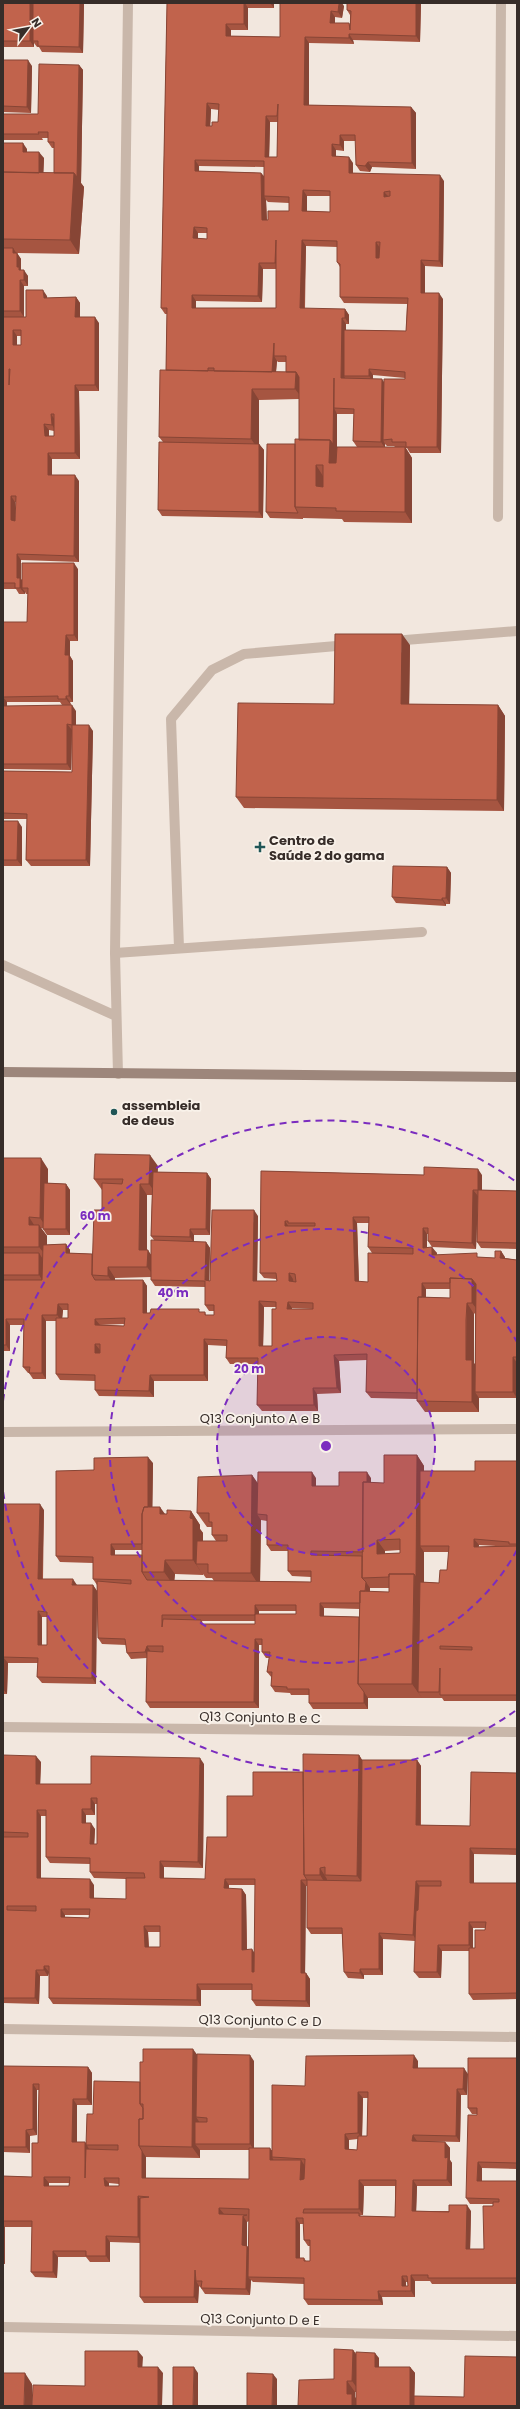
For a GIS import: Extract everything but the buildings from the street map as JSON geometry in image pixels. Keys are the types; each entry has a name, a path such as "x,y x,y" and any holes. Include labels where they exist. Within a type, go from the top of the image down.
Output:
{"street":[{"path":"118,1074 115,953 128,3"},
{"path":"498,517 501,3"},
{"path":"384,642 517,632"},
{"path":"179,948 172,719 212,670 244,654 361,644"},
{"path":"115,953 422,932"},
{"path":"3,965 116,1016"},
{"path":"3,1072 517,1076"},
{"name":"Q13 Conjunto A e B","path":"3,1432 517,1429"},
{"name":"Q13 Conjunto B e C","path":"3,1727 517,1732"},
{"name":"Q13 Conjunto C e D","path":"3,2029 517,2037"},
{"name":"Q13 Conjunto D e E","path":"3,2327 517,2336"}],"place":[{"name":"Centro de Saúde 2 do gama","path":"260,847"},
{"name":"assembleia de deus","path":"114,1112"}]}
